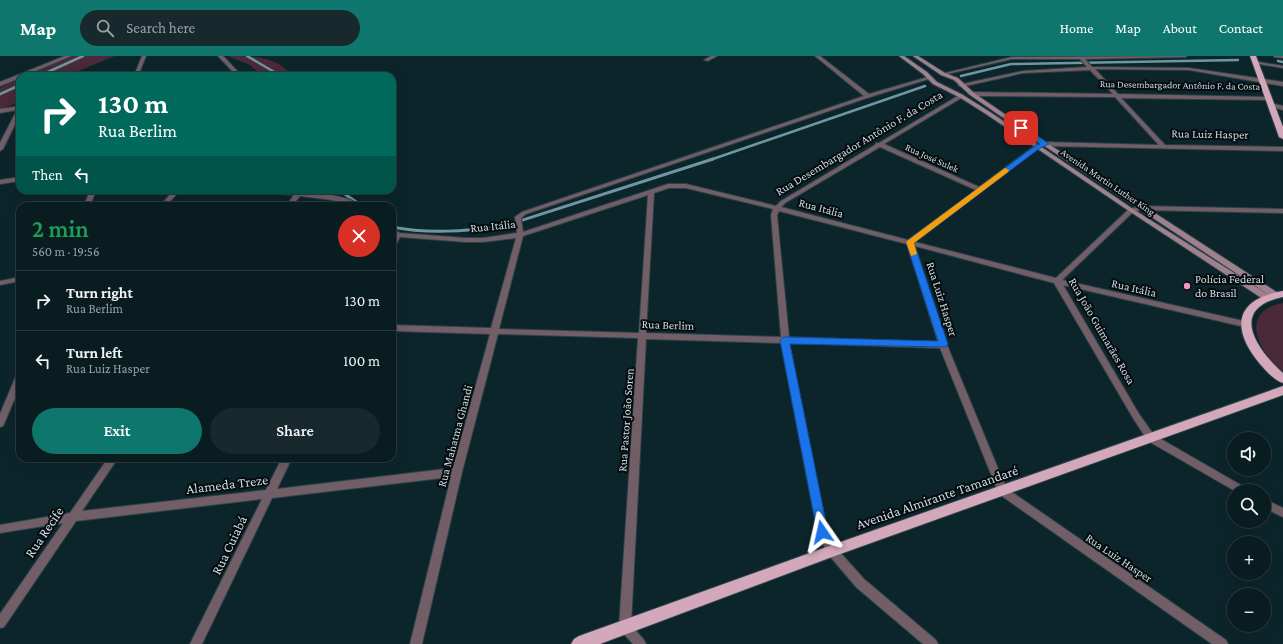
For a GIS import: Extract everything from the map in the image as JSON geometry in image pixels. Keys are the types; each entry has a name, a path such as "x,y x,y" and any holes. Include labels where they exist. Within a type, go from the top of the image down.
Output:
{"highway":[{"path":"1254,59 1283,137"},
{"path":"1275,295 1254,304 1247,313 1245,324 1250,343 1266,365 1283,379"},
{"name":"Avenida Almirante Tamandaré","path":"580,644 832,551 1283,390"}],"main road":[{"name":"Avenida Martin Luther King","path":"901,56 936,84 961,96 988,113 1131,210 1275,295"},
{"name":"Avenida Martin Luther King","path":"915,56 943,74 956,79 972,94 996,111 1140,208 1275,295"},
{"path":"930,78 943,74"},
{"path":"946,88 961,85"},
{"path":"988,113 996,111"}],"street":[{"path":"30,72 69,56"},
{"path":"138,72 144,56"},
{"path":"220,56 236,72"},
{"path":"706,60 715,56"},
{"path":"817,56 868,96"},
{"path":"943,74 1006,57 1185,56"},
{"path":"1276,56 1283,57"},
{"path":"1081,57 1164,147"},
{"path":"1254,59 1283,67"},
{"path":"961,85 1023,72 1091,67 1189,69 1283,84"},
{"path":"0,84 16,78"},
{"path":"519,228 518,217 524,213 868,96 930,78"},
{"name":"Rua Desembargador Antônio F. da Costa","path":"972,94 1268,98"},
{"name":"Rua Desembargador Antônio F. da Costa","path":"932,644 860,583 832,551 822,532 784,340 774,215 777,208 878,144 961,96"},
{"name":"Rua Desembargador Antônio F. da Costa","path":"1271,105 1283,108"},
{"path":"0,111 16,109"},
{"path":"0,149 16,117"},
{"name":"Rua José Sulek","path":"878,144 979,189"},
{"name":"Rua Luiz Hasper","path":"1220,644 1002,491 943,344 910,242 1038,146 1045,144 1283,149"},
{"path":"0,182 16,180"},
{"name":"Rua Itália","path":"396,233 466,240 483,240 519,228 668,186 686,186 910,242 1057,281 1245,324"},
{"name":"Rua Pastor João Soren","path":"625,627 644,336 651,192"},
{"path":"166,202 174,194"},
{"path":"309,194 349,202"},
{"path":"1131,210 1140,208 1283,211"},
{"name":"Rua João Guimarães Rosa","path":"1131,210 1057,281 1136,416 1151,438 1231,484"},
{"name":"Rua Mahatma Ghandi","path":"416,644 457,472 495,332 519,228"},
{"path":"0,283 16,280"},
{"name":"Rua Berlim","path":"396,328 943,344"},
{"path":"0,424 16,386"},
{"name":"Rua Recife","path":"0,623 110,462"},
{"name":"Rua Cuiabá","path":"196,644 285,462"},
{"name":"Alameda Treze","path":"0,529 72,517 457,472"},
{"path":"1271,507 1283,513"},
{"path":"625,627 640,644"}],"shaded area":[{"path":"73,56 115,56 76,72 35,72"},
{"path":"228,56 263,58 279,64 288,72 258,72 250,65"},
{"path":"16,80 16,103 0,109 0,88"},
{"path":"1283,303 1283,371 1274,363 1260,343 1257,333 1257,323 1260,314 1269,307"}],"waterway":[{"path":"48,72 83,56"},
{"path":"247,56 274,72"},
{"path":"961,76 1011,64 1238,60"},
{"path":"1278,61 1283,62"},
{"path":"712,159 925,86"},
{"path":"0,94 16,87"},
{"path":"396,228 419,231 460,231 501,227 712,159"},
{"path":"345,194 356,202"}],"slow traffic":[{"path":"914,254 910,242 1005,170"}],"place":[{"name":"Polícia Federal do Brasil","path":"1187,286"}],"route":[{"path":"822,532 784,340 943,344 910,242 1038,146 1045,144 1021,128"}]}
